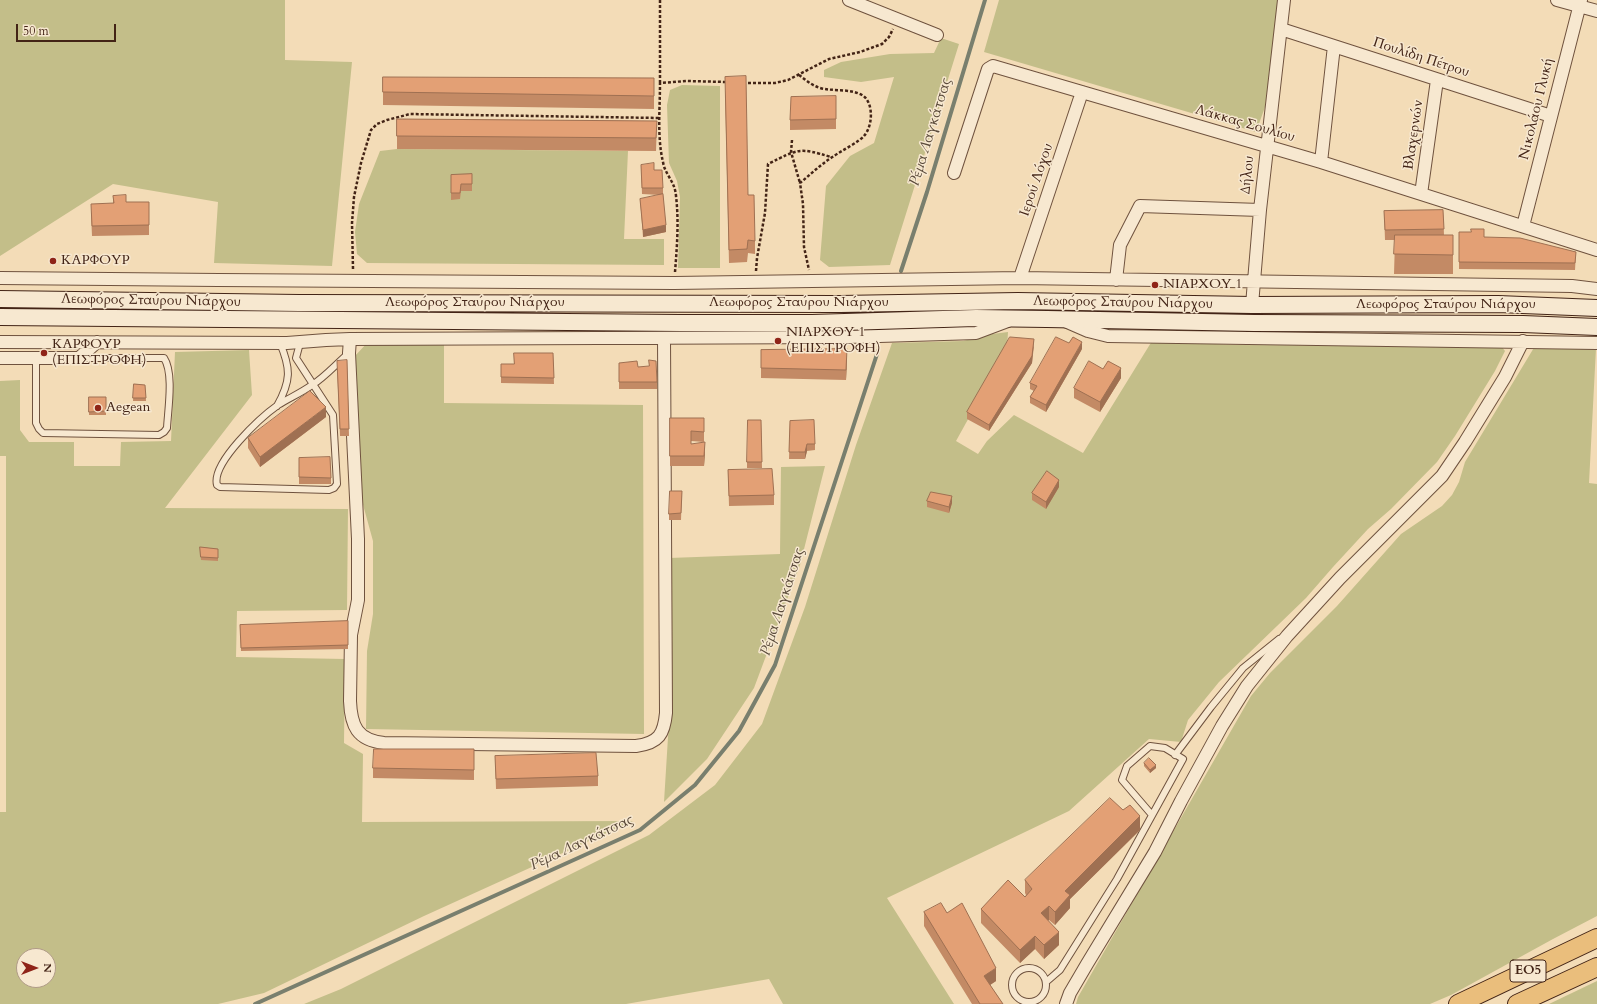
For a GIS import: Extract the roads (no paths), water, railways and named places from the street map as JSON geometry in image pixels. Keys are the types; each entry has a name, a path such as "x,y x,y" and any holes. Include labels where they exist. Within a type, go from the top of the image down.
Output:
{"main road":[{"name":"Λεωφόρος Σταύρου Νιάρχου","path":"0,299 299,303 840,304 1018,301 1252,305 1498,304 1597,308"},
{"name":"Λεωφόρος Σταύρου Νιάρχου","path":"0,317 680,323 812,323 1015,318 1262,323 1523,324 1597,327"},
{"name":"ΕΟ5","path":"1458,1004 1597,938"},
{"name":"ΕΟ5","path":"1517,1004 1597,967"}],"street":[{"path":"849,0 937,35"},
{"name":"Δήλου","path":"1252,305 1266,146 1284,0"},
{"path":"1557,0 1580,3 1597,11"},
{"name":"Νικολάου Γλυκή","path":"1523,226 1580,3"},
{"name":"Πουλίδη Πέτρου","path":"1281,29 1551,116"},
{"path":"1321,162 1334,46"},
{"name":"Λάκκας Σουλίου","path":"954,173 988,69 993,66 1321,162 1597,250"},
{"name":"Βλαχερνών","path":"1421,194 1437,80"},
{"name":"Ιερού Λόχου","path":"1020,278 1082,92"},
{"path":"1116,280 1120,245 1140,206 1260,210"},
{"path":"0,278 674,283 1020,278 1572,286 1597,289"},
{"path":"0,342 300,343 350,339 847,338 976,333 1015,318"},
{"path":"1061,319 1088,331 1108,336 1597,343"},
{"path":"350,339 349,353 358,539 358,600 351,635 350,701 351,712 358,731 368,740 384,743 636,746 649,744 658,738 664,728 666,712 664,338"},
{"path":"1066,1004 1070,993 1155,852 1181,801 1235,705 1263,665 1299,623 1384,533 1442,476 1505,377 1524,341"},
{"path":"0,358 79,358 97,342"}],"lane":[{"path":"277,406 285,392 289,371 280,343"},
{"path":"300,343 296,358 313,384 333,415 337,484 334,488 329,490 220,487 217,485 216,481 217,474 223,462 247,432 277,406 313,384 349,353"},
{"path":"36,358 36,423 38,429 43,433 159,435 164,432 167,428 169,377 168,366 164,358 79,358"},
{"path":"1175,755 1210,707 1243,668 1299,623"},
{"path":"1046,982 1060,970 1117,879 1183,759 1165,748 1150,746 1127,766 1122,780 1152,815"},
{"path":"1025,968 1031,968 1041,972 1046,982 1046,988 1042,998 1031,1003 1020,1000 1012,991 1012,979 1015,974 1025,968"}],"waterway":[{"name":"Ρέμα Λαγκάτσας","path":"901,271 927,192 985,0"},
{"name":"Ρέμα Λαγκάτσας","path":"255,1004 640,830 695,785 739,731 775,665 878,351"}],"place":[{"name":"ΚΑΡΦΟΥΡ","path":"53,261"},
{"name":"ΝΙΑΡΧΟΥ 1","path":"1155,285"},
{"name":"ΝΙΑΡΧΟΥ 1 (ΕΠΙΣΤΡΟΦΗ)","path":"778,341"},
{"name":"ΚΑΡΦΟΥΡ (ΕΠΙΣΤΡΟΦΗ)","path":"44,353"},
{"name":"Aegean","path":"98,408"}]}
